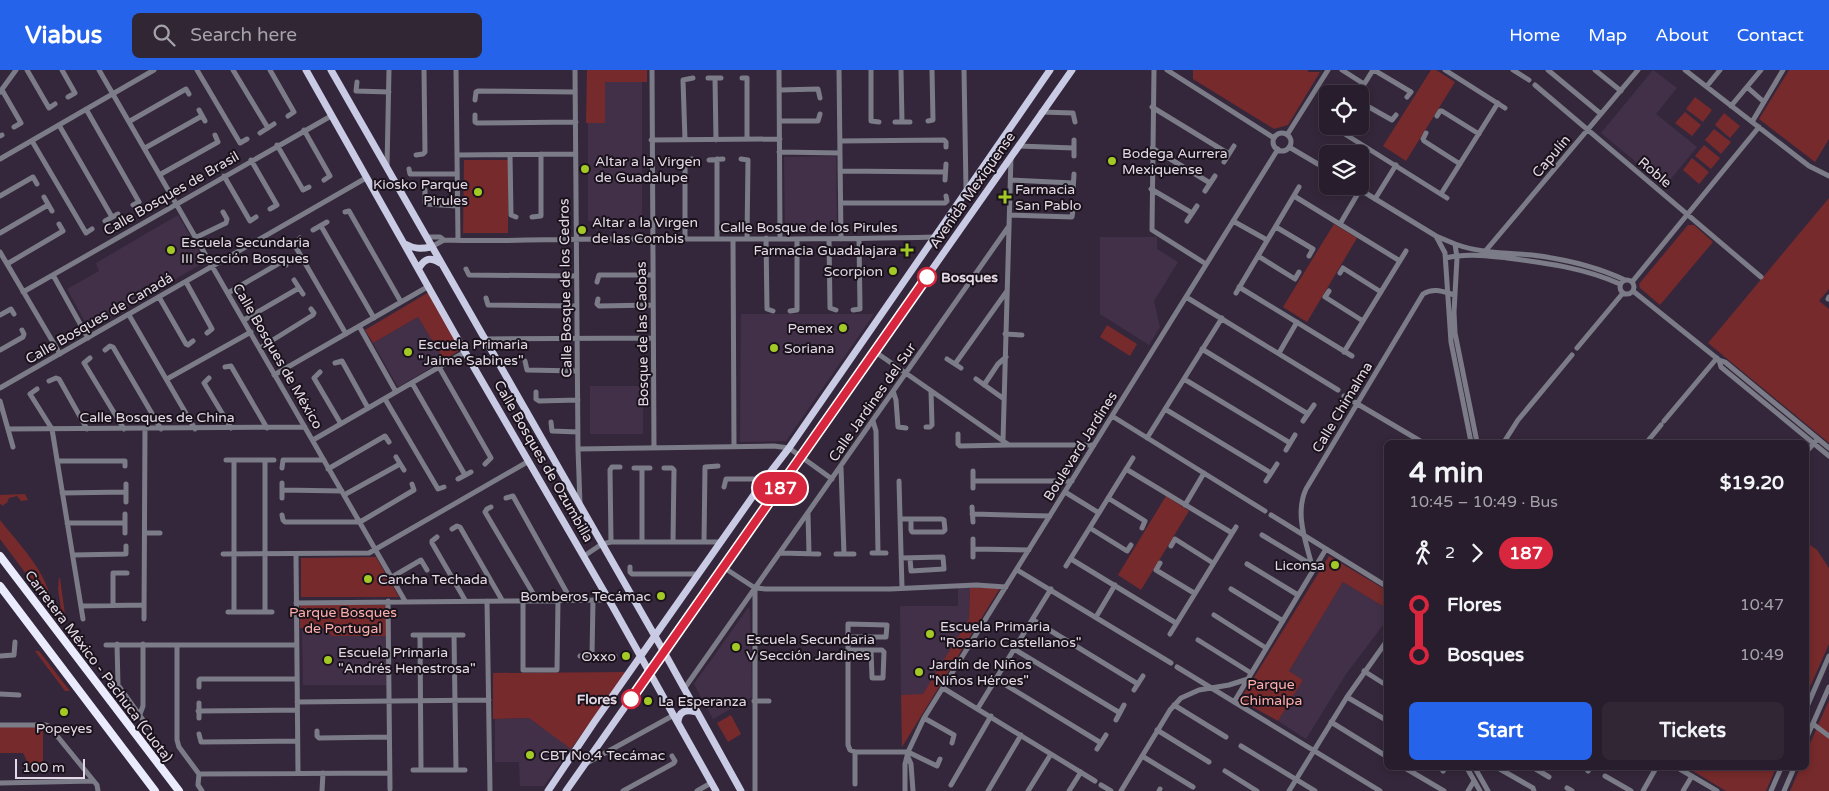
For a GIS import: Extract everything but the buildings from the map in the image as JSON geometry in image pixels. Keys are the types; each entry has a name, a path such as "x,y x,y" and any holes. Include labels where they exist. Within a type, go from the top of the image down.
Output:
{"highway":[{"name":"Carretera México - Pachuca (Cuota)","path":"0,556 179,791"},
{"path":"0,586 155,791"}],"main road":[{"name":"Calle Bosques de Ozumbilla","path":"306,70 716,791"},
{"name":"Calle Bosques de Ozumbilla","path":"331,70 655,636 740,791"},
{"name":"Avenida Mexiquense","path":"548,791 595,720 764,479 788,448 1050,70"},
{"name":"Avenida Mexiquense","path":"568,790 1072,70"},
{"path":"404,244 422,249 431,247"},
{"path":"419,268 427,258 433,259 442,265"},
{"path":"678,722 684,711 696,712"}],"street":[{"path":"14,127 21,123 1,91 16,70"},
{"path":"27,70 49,108 55,104"},
{"path":"62,70 75,93 68,97"},
{"name":"Calle Bosques de México","path":"100,70 405,601"},
{"path":"0,160 154,70"},
{"path":"197,70 240,144 247,139"},
{"path":"233,70 268,128"},
{"path":"270,70 294,112 288,116"},
{"path":"387,169 389,70"},
{"path":"416,155 425,152 424,70"},
{"path":"456,70 458,240"},
{"name":"Calle Bosque de los Cedros","path":"575,70 576,306 580,505"},
{"name":"Bosque de las Caobas","path":"652,70 654,448"},
{"path":"780,70 780,238"},
{"path":"838,70 841,239"},
{"path":"871,70 871,121 879,122"},
{"path":"901,70 902,122"},
{"path":"928,121 933,120 932,70"},
{"path":"964,70 966,189"},
{"path":"1154,70 1152,107 1152,230 1206,264"},
{"path":"1167,70 1274,138"},
{"path":"1287,135 1328,70"},
{"path":"1342,70 1364,84 1373,70 1411,92 1407,97"},
{"path":"1445,70 1505,108"},
{"path":"1513,70 1529,80"},
{"path":"1548,70 1601,114"},
{"path":"1595,70 1621,90"},
{"name":"Capulín","path":"1484,253 1638,70"},
{"path":"1685,70 1809,166 1829,176"},
{"path":"1707,86 1720,70"},
{"path":"1731,106 1761,70"},
{"path":"1752,122 1783,70"},
{"path":"685,140 684,80 693,78"},
{"path":"708,78 718,78 716,140"},
{"path":"742,78 748,79 746,139"},
{"path":"356,82 356,91 389,92"},
{"name":"Roble","path":"1535,85 1761,277"},
{"path":"1746,87 1764,102"},
{"path":"130,121 186,89 189,94"},
{"path":"780,90 818,89 820,98"},
{"path":"476,100 476,92 478,91 575,92"},
{"path":"1442,194 1498,104"},
{"path":"1152,107 1229,154"},
{"path":"1369,107 1392,120 1396,115"},
{"path":"86,109 139,202 133,205"},
{"path":"146,148 204,118 199,110"},
{"path":"1437,116 1442,111 1478,134"},
{"path":"1041,112 1073,113 1075,122"},
{"path":"780,121 818,121 820,114"},
{"path":"475,115 475,122 477,123 576,122"},
{"name":"Calle Bosques de Brasil","path":"23,292 277,145 331,116"},
{"path":"895,122 910,122"},
{"path":"260,133 274,124"},
{"path":"59,125 112,217"},
{"path":"1632,282 1759,127"},
{"path":"304,130 330,176 324,180"},
{"path":"1278,133 1287,135 1291,140 1289,147 1278,150 1273,144 1274,138 1278,133"},
{"path":"1426,133 1423,138 1424,141 1460,164"},
{"path":"161,174 218,142 215,135"},
{"path":"1347,135 1447,198"},
{"path":"651,140 780,139"},
{"path":"840,141 944,140 946,146"},
{"path":"1074,140 1074,156"},
{"path":"32,141 86,233 92,229"},
{"path":"277,145 303,190 309,187"},
{"path":"1018,146 1074,148"},
{"path":"1224,162 1234,146"},
{"path":"1289,147 1319,165"},
{"path":"1152,148 1210,183"},
{"name":"Boulevard Jardines","path":"905,791 905,764 924,718 1278,150"},
{"path":"780,152 840,153"},
{"path":"532,217 541,216 541,154"},
{"path":"457,155 575,154"},
{"path":"510,155 511,215 516,217"},
{"path":"1003,441 1011,155"},
{"path":"686,239 685,162 692,159"},
{"path":"709,160 723,159"},
{"path":"741,159 747,159 748,161 747,239"},
{"path":"251,160 277,205 270,209"},
{"path":"717,160 717,239"},
{"path":"945,180 946,164"},
{"path":"1375,199 1396,165"},
{"path":"409,169 410,174 457,174"},
{"path":"840,171 945,172"},
{"path":"1073,190 1074,174"},
{"path":"224,176 250,221 256,217"},
{"path":"1205,191 1215,176"},
{"path":"0,196 33,177 37,184"},
{"name":"Calle Bosques de Canadá","path":"0,388 366,178"},
{"path":"1011,180 1073,183"},
{"path":"1236,293 1299,187"},
{"path":"1151,189 1192,213"},
{"path":"426,190 425,204 457,206"},
{"path":"1340,224 1357,195"},
{"path":"1368,195 1436,236 1469,249 1576,268 1620,284"},
{"path":"840,202 945,203 947,200 946,196"},
{"path":"1294,196 1400,261"},
{"path":"44,197 52,211"},
{"path":"0,233 48,205"},
{"path":"1187,221 1197,206"},
{"path":"1010,215 1072,217 1073,210"},
{"path":"345,212 349,211 401,302"},
{"path":"197,238 226,223 227,219 223,212"},
{"path":"105,221 118,214"},
{"path":"1234,221 1267,240"},
{"path":"313,230 327,222"},
{"path":"7,264 63,231 59,224"},
{"path":"321,226 374,318"},
{"name":"Calle Jardines del Sur","path":"684,689 1009,226"},
{"path":"1276,227 1313,249 1309,256"},
{"path":"1436,236 1444,249 1446,258 1451,342 1471,440"},
{"name":"Calle Bosque de los Pirules","path":"426,237 440,237 444,240"},
{"name":"Calle Bosque de los Pirules","path":"431,247 444,240 780,238 829,240 934,237"},
{"path":"300,238 294,244 346,334"},
{"path":"766,238 766,309 774,311"},
{"path":"733,239 734,446"},
{"path":"790,311 797,310 798,239"},
{"path":"853,310 860,308 858,239"},
{"path":"829,240 830,308 836,310"},
{"path":"1455,244 1457,255 1454,321 1477,440"},
{"path":"1344,352 1406,251"},
{"path":"0,252 60,354"},
{"path":"1446,258 1457,255 1484,253 1578,262 1632,282"},
{"path":"1258,256 1295,279 1299,272"},
{"path":"228,293 283,261 286,265"},
{"path":"466,268 469,274 576,276"},
{"path":"1340,273 1343,268 1381,292"},
{"path":"597,282 599,274 652,274"},
{"path":"53,275 88,338"},
{"path":"294,280 303,294"},
{"path":"1620,284 1625,280"},
{"path":"1447,281 1456,283"},
{"path":"186,282 212,329 206,333"},
{"path":"1632,282 1633,292"},
{"path":"1620,284 1623,293"},
{"path":"274,375 429,286"},
{"path":"1239,287 1352,356"},
{"path":"244,320 299,288"},
{"name":"Calle Chimalma","path":"1313,567 1301,518 1304,493 1423,294 1434,290 1455,295"},
{"path":"955,364 1007,291"},
{"path":"1328,291 1325,297 1363,321"},
{"path":"1623,293 1629,294 1633,292"},
{"path":"1633,292 1718,359 1721,367 1816,441 1829,448"},
{"path":"1577,348 1623,293"},
{"path":"1186,297 1338,390"},
{"path":"159,298 186,344 188,345 193,341"},
{"path":"486,298 488,305 576,306"},
{"path":"598,299 597,304 599,306 653,305"},
{"path":"0,315 11,309 14,314"},
{"path":"260,348 313,315 314,313 311,309"},
{"path":"129,314 195,429"},
{"path":"1147,438 1222,318"},
{"path":"1278,353 1297,322"},
{"path":"358,326 396,392"},
{"path":"0,350 24,336 22,330"},
{"path":"167,380 251,332"},
{"path":"1005,334 1022,335"},
{"path":"485,339 653,338"},
{"path":"105,350 110,346 113,347 161,429"},
{"path":"1202,349 1308,414"},
{"path":"874,351 1008,445"},
{"path":"313,440 465,352"},
{"path":"1505,440 1518,420 1572,354"},
{"path":"984,385 998,364 1006,357"},
{"path":"90,358 84,363 124,429"},
{"path":"947,359 961,368"},
{"path":"1649,440 1718,359"},
{"path":"335,363 342,361 368,408"},
{"path":"525,361 527,370 577,371"},
{"path":"225,367 231,366 267,428"},
{"path":"439,367 491,458 485,464"},
{"path":"320,372 314,378 341,424"},
{"path":"49,381 57,378 87,429"},
{"path":"209,378 204,383 231,428"},
{"path":"976,379 1004,399"},
{"path":"1184,379 1290,443"},
{"path":"412,383 465,475"},
{"path":"37,388 30,394 52,429 83,619"},
{"path":"893,390 896,400 898,427 906,428"},
{"path":"926,427 932,425 931,391"},
{"path":"536,392 536,399 539,401 578,400"},
{"path":"1344,396 1419,440"},
{"path":"385,399 438,489 444,487"},
{"path":"0,401 13,447"},
{"path":"1303,421 1314,405"},
{"path":"1165,409 1271,473"},
{"path":"1112,416 1265,511"},
{"path":"873,421 876,431 878,553"},
{"path":"551,422 552,431 578,432"},
{"name":"Calle Bosques de China","path":"8,429 306,427"},
{"path":"144,429 144,619"},
{"path":"958,434 958,444 960,446 1094,445"},
{"path":"1286,450 1295,435"},
{"path":"328,469 385,436 389,442"},
{"path":"1809,449 1816,441"},
{"path":"1816,441 1829,456"},
{"path":"578,449 774,446 788,448 832,479"},
{"path":"396,457 404,470"},
{"path":"1066,566 1133,458"},
{"path":"226,460 274,460"},
{"path":"234,460 234,555 231,612 272,612"},
{"path":"265,460 265,612"},
{"path":"282,468 284,460 324,460"},
{"path":"57,461 125,461 125,466"},
{"path":"223,554 369,554 529,461"},
{"path":"282,490 343,493 400,464"},
{"path":"1266,481 1277,464"},
{"path":"704,542 705,467 718,466"},
{"path":"841,466 844,554"},
{"path":"611,542 610,470 612,467 620,467"},
{"path":"634,468 650,468"},
{"path":"642,468 642,542"},
{"path":"664,468 672,468 674,470 673,542"},
{"path":"1126,469 1232,533"},
{"path":"973,471 973,488"},
{"path":"458,479 471,472"},
{"path":"1185,504 1204,473"},
{"path":"565,479 573,480 578,474"},
{"path":"724,487 726,478 764,479"},
{"path":"973,481 1072,481"},
{"path":"899,482 902,588"},
{"path":"282,483 282,498"},
{"path":"126,484 126,502"},
{"path":"282,515 285,522 360,522 414,490 412,484"},
{"path":"62,493 126,492"},
{"path":"1065,492 1099,513"},
{"path":"506,498 513,496 571,600"},
{"path":"1108,498 1145,521 1142,528"},
{"path":"972,506 972,522"},
{"path":"491,507 485,512 537,600"},
{"path":"808,513 809,553"},
{"path":"125,533 126,514"},
{"path":"972,514 1050,516"},
{"path":"1272,515 1384,585"},
{"path":"900,519 910,519 942,519 944,520 944,530 943,532 912,532 910,519"},
{"path":"67,523 125,523"},
{"path":"452,529 457,526 460,527 502,600"},
{"path":"1170,634 1236,527"},
{"path":"1090,528 1127,551 1131,545"},
{"path":"145,533 160,533"},
{"path":"1262,535 1313,567"},
{"path":"437,537 432,543 465,600"},
{"path":"1171,546 1175,539 1213,563"},
{"path":"973,540 973,557"},
{"path":"584,556 602,544 611,542 721,542"},
{"path":"72,555 126,554 126,546"},
{"path":"973,549 1029,550"},
{"path":"1234,702 1313,567 1326,549"},
{"path":"780,553 819,554"},
{"path":"872,553 886,553"},
{"path":"836,554 854,554"},
{"path":"296,555 298,773"},
{"path":"901,558 943,557 944,569 912,571 910,558"},
{"path":"1071,559 1176,623"},
{"path":"392,577 420,560 427,570"},
{"path":"1160,563 1156,570 1194,593"},
{"path":"1247,564 1298,595"},
{"path":"723,567 755,588 890,589 959,585 1006,587"},
{"path":"630,568 632,574 698,574"},
{"path":"1017,570 1171,663"},
{"path":"113,605 113,573 127,573"},
{"path":"1096,617 1114,586"},
{"path":"754,791 755,588"},
{"path":"978,708 1051,589"},
{"path":"1231,589 1283,621"},
{"path":"523,600 523,670 557,670 558,600"},
{"path":"592,656 593,600"},
{"path":"296,603 609,600"},
{"path":"388,601 390,789"},
{"path":"488,601 490,791"},
{"path":"81,606 144,605"},
{"path":"1214,615 1266,648"},
{"path":"1033,620 1138,684"},
{"path":"848,637 886,637 887,625 849,623 848,637 848,745 850,750 855,752 908,754 936,765 940,758"},
{"path":"413,635 463,635"},
{"path":"420,635 421,770"},
{"path":"454,635 456,770"},
{"path":"1198,640 1252,672"},
{"path":"0,656 14,656 15,642"},
{"path":"117,644 118,685 148,727"},
{"path":"140,714 143,706 143,644"},
{"path":"106,645 296,645"},
{"path":"177,645 177,740 179,746 199,774 198,785 202,791"},
{"path":"1289,791 1347,697 1384,645"},
{"path":"1014,649 1120,713"},
{"path":"848,650 871,650 882,650 884,652 883,678 872,678 871,650"},
{"path":"580,656 615,656"},
{"path":"1809,702 1829,656"},
{"path":"1177,666 1380,791"},
{"path":"1364,672 1384,684"},
{"path":"1134,690 1142,676"},
{"path":"199,687 200,679 297,679"},
{"path":"996,679 1101,743"},
{"path":"1121,791 1174,705 1190,693 1248,679"},
{"path":"1809,733 1829,686"},
{"path":"943,688 1095,781"},
{"path":"0,694 19,695"},
{"path":"1347,697 1384,719"},
{"path":"297,702 489,700"},
{"path":"754,701 769,701"},
{"path":"198,718 199,703"},
{"path":"1116,720 1124,705"},
{"path":"1174,705 1226,737"},
{"path":"198,711 297,710"},
{"path":"586,763 674,715"},
{"path":"950,785 991,716"},
{"path":"924,718 955,736 952,743"},
{"path":"1331,722 1384,755"},
{"path":"1813,724 1829,736"},
{"path":"0,725 49,726 97,785 98,791"},
{"path":"1157,730 1209,762"},
{"path":"317,731 319,738 389,738"},
{"path":"198,734 201,742 297,741"},
{"path":"988,791 1021,735"},
{"path":"1097,750 1106,735"},
{"path":"602,740 610,750"},
{"path":"1241,746 1315,791"},
{"path":"855,752 855,784"},
{"path":"908,754 911,764 913,791"},
{"path":"1028,791 1051,754"},
{"path":"623,791 674,763 675,761 672,756"},
{"path":"1142,756 1193,787"},
{"path":"413,770 465,770"},
{"path":"1408,770 1444,791"},
{"path":"1468,770 1480,791"},
{"path":"1476,770 1488,791"},
{"path":"1502,770 1533,788 1534,791"},
{"path":"1537,770 1549,777"},
{"path":"1643,791 1653,770"},
{"path":"1682,770 1717,791"},
{"path":"1771,791 1780,770"},
{"path":"1784,791 1793,770"},
{"path":"1069,791 1080,772"},
{"path":"1225,772 1257,791"},
{"path":"322,791 323,773"},
{"path":"199,774 389,773"},
{"path":"1605,776 1631,791"},
{"path":"1682,791 1692,776"},
{"path":"0,783 93,781"},
{"path":"1468,791 1474,781"},
{"path":"697,791 711,783"},
{"path":"1102,785 1112,791"}],"shaded area":[{"path":"1653,70 1677,88 1656,114 1697,147 1665,186 1601,133"},
{"path":"605,82 642,82 642,220 588,221 588,123 605,122"},
{"path":"836,156 837,232 785,233 784,157"},
{"path":"178,215 205,262 89,329 67,289 99,271 96,263"},
{"path":"1100,237 1157,237 1157,249 1178,262 1154,301 1160,327 1149,345 1100,314"},
{"path":"741,314 874,314 786,441 740,442"},
{"name":"Escuela Primaria \"Jaime Sabines\"","path":"418,317 444,360 398,387 373,343"},
{"path":"590,386 643,386 643,434 590,434"},
{"path":"1343,582 1384,607 1384,624 1346,674 1306,739 1278,721 1303,680 1289,671"},
{"name":"Escuela Primaria \"Rosario Castellanos\"","path":"958,588 970,588 969,619 923,695 901,695 900,606 958,606"},
{"name":"Escuela Secundaria V Sección Jardines","path":"748,608 750,609 752,697 713,719 694,684"},
{"name":"Escuela Primaria \"Andrés Henestrosa\"","path":"305,628 327,628 331,636 386,636 386,685 303,685 302,630"},
{"name":"CBT No.4 Tecámac","path":"529,718 571,748 544,786 520,786 519,762 495,762 495,719"}],"green space":[{"path":"587,70 647,70 647,82 605,82 605,123 586,123"},
{"path":"1193,70 1308,70 1308,72 1320,72 1288,125 1274,129 1193,79"},
{"path":"1431,70 1436,70 1455,82 1406,161 1383,146"},
{"path":"1789,70 1829,70 1829,139 1815,162 1759,119"},
{"path":"1695,97 1712,110 1703,122 1686,109"},
{"path":"1685,112 1701,125 1692,136 1675,123"},
{"path":"1724,113 1740,126 1730,138 1715,125"},
{"path":"1714,129 1731,142 1721,154 1705,140"},
{"path":"1704,145 1720,158 1711,169 1695,156"},
{"path":"1692,158 1709,172 1699,184 1683,170"},
{"path":"464,160 508,160 508,233 463,233"},
{"path":"1829,198 1829,289 1819,301 1829,309 1829,443 1708,343"},
{"path":"1334,224 1357,238 1307,322 1283,307"},
{"path":"1688,225 1694,225 1713,242 1660,305 1640,288 1639,284"},
{"path":"429,292 462,349 444,360 418,317 373,343 365,330"},
{"path":"1107,325 1137,344 1130,356 1100,337"},
{"path":"25,494 28,500 21,501 17,496 9,498 4,506 0,504 0,495"},
{"path":"1166,496 1189,511 1141,590 1118,575"},
{"path":"0,520 40,572 50,596 51,607 0,539"},
{"path":"1809,544 1817,550 1829,568 1829,644 1809,689"},
{"name":"Parque Chimalpa","path":"1329,556 1384,589 1384,607 1343,582 1289,671 1303,680 1278,721 1240,700"},
{"path":"376,557 399,597 301,597 301,558"},
{"path":"59,578 66,622 63,622 58,589"},
{"path":"970,588 1000,588 902,747 901,695 923,694 969,619"},
{"name":"Parque Bosques de Portugal","path":"300,605 386,605 386,636 331,636 327,628 300,628"},
{"path":"35,651 39,651 70,691 65,691"},
{"path":"626,672 571,749 529,718 493,719 493,673"},
{"path":"1829,700 1829,791 1790,791 1799,770 1809,770 1809,746"},
{"path":"731,715 741,734 728,742 717,723"},
{"path":"0,727 43,727 43,768 31,769 23,753 0,753"},
{"path":"1691,770 1775,770 1766,791 1726,791"}],"bus line":[{"name":"187","path":"631,699 927,277"}],"place":[{"name":"Bodega Aurrera Mexiquense","path":"1112,161"},
{"name":"Altar a la Virgen de Guadalupe","path":"585,169"},
{"name":"Kiosko Parque Pirules","path":"478,192"},
{"name":"Farmacia San Pablo","path":"1005,197"},
{"name":"Altar a la Virgen de las Combis","path":"582,230"},
{"name":"Escuela Secundaria III Sección Bosques","path":"171,250"},
{"name":"Farmacia Guadalajara","path":"907,250"},
{"name":"Scorpion","path":"893,271"},
{"name":"Bosques","path":"927,277"},
{"name":"Pemex","path":"843,328"},
{"name":"Soriana","path":"774,348"},
{"name":"Escuela Primaria \"Jaime Sabines\"","path":"408,352"},
{"name":"Liconsa","path":"1335,565"},
{"name":"Cancha Techada","path":"368,579"},
{"name":"Bomberos Tecámac","path":"661,596"},
{"name":"Escuela Primaria \"Rosario Castellanos\"","path":"930,634"},
{"name":"Escuela Secundaria V Sección Jardines","path":"736,647"},
{"name":"Oxxo","path":"626,656"},
{"name":"Escuela Primaria \"Andrés Henestrosa\"","path":"328,660"},
{"name":"Jardín de Niños \"Niños Héroes\"","path":"919,672"},
{"name":"Flores","path":"631,699"},
{"name":"La Esperanza","path":"648,701"},
{"name":"Popeyes","path":"64,712"},
{"name":"CBT No.4 Tecámac","path":"530,755"}]}
